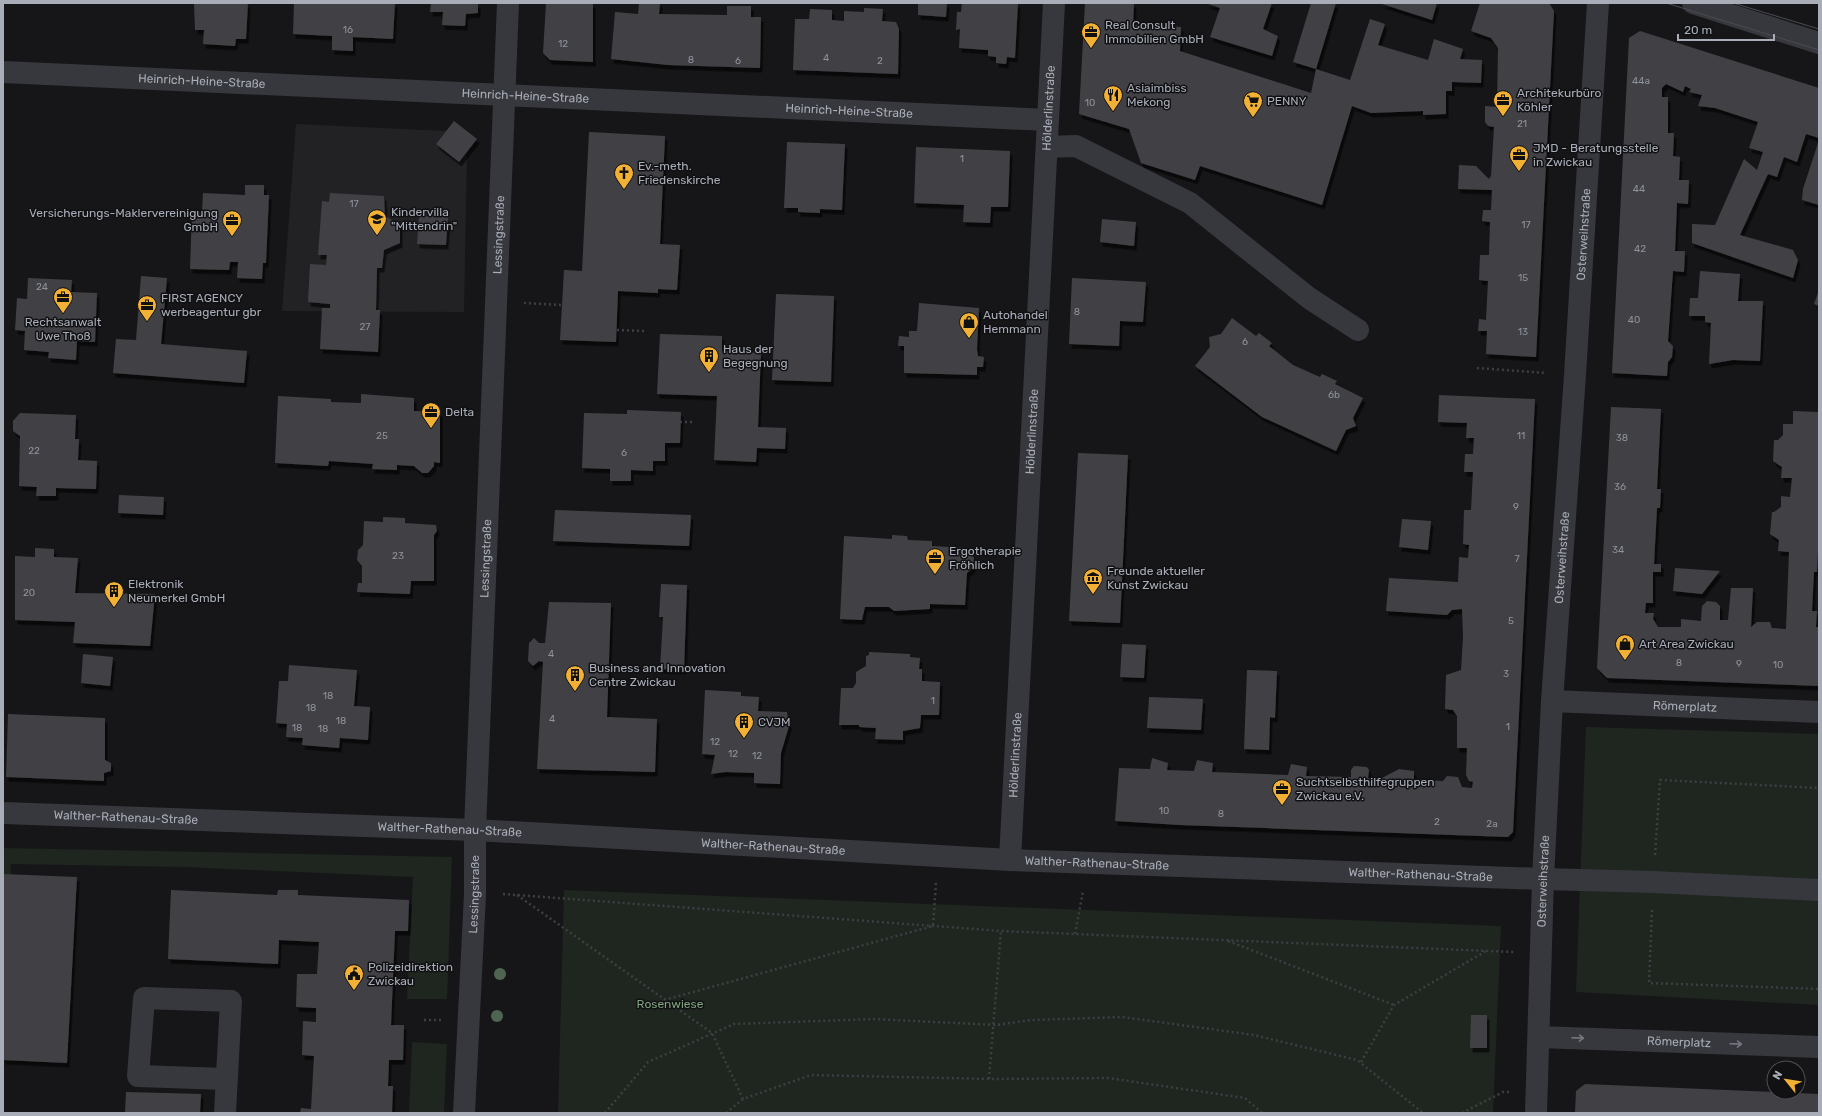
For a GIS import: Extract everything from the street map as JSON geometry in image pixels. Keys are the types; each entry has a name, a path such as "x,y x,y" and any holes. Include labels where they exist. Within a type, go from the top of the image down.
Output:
{"street":[{"name":"Lessingstraße","path":"464,1113 475,894 475,830 508,3"},
{"name":"Hölderlinstraße","path":"1010,860 1054,3"},
{"name":"Osterweihstraße","path":"1536,1103 1539,1037 1540,953 1552,701 1575,375 1598,3"},
{"path":"1693,3 1819,43"},
{"name":"Heinrich-Heine-Straße","path":"3,72 1048,120"},
{"path":"1047,147 1076,146 1190,203 1309,298 1358,330"},
{"name":"Römerplatz","path":"1552,701 1819,712"},
{"name":"Walther-Rathenau-Straße","path":"3,813 475,830 1010,860 1543,879"},
{"path":"1543,879 1653,882 1819,890"},
{"path":"225,1113 231,1001 144,998 138,1076 226,1079"},
{"name":"Römerplatz","path":"1539,1037 1819,1048"}],"path":[{"path":"496,302 562,305"},
{"path":"617,330 644,331"},
{"path":"1477,368 1575,375"},
{"path":"680,422 692,422"},
{"path":"1819,788 1660,780 1653,882 1649,983 1819,989"},
{"path":"933,926 937,856"},
{"path":"1075,934 1088,863"},
{"path":"475,894 516,895 1002,931 1540,953"},
{"path":"516,895 712,1034 743,1099"},
{"path":"664,1000 933,926"},
{"path":"989,1079 992,1024 1002,931"},
{"path":"1226,940 1394,1005"},
{"path":"1360,1062 1394,1005 1486,951"},
{"path":"605,1113 648,1062 734,1024 875,1019 992,1024 1032,1020 1122,1017 1254,1035 1357,1060 1423,1113"},
{"path":"726,1113 743,1099 811,1075 989,1079 1108,1078 1245,1098 1262,1113"},
{"path":"1462,1113 1503,1092 1536,1103"}],"shaded area":[{"name":"Kindervilla \"Mittendrin\"","path":"296,124 446,131 436,144 458,162 467,151 464,312 282,311"}],"green space":[{"path":"1586,727 1819,734 1819,1005 1576,992"},
{"path":"3,848 452,857 447,999 407,999 413,877 184,867 11,864 3,1064"},
{"name":"Rosenwiese","path":"564,890 1501,926 1493,1113 558,1113"},
{"path":"412,1042 447,1044 444,1113 409,1113"}],"building":[{"path":"194,3 248,3 246,39 236,39 235,46 203,44 204,30 195,30"},
{"path":"294,3 395,3 393,39 353,37 353,51 332,50 332,36 293,34"},
{"path":"431,3 478,3 478,13 466,14 465,26 442,25 443,12 430,12"},
{"path":"546,3 593,3 593,62 550,60 543,53"},
{"path":"639,3 660,3 659,14 727,15 727,6 751,6 751,17 761,17 760,68 668,65 611,59 615,12 638,14"},
{"path":"918,3 947,3 946,17 918,15"},
{"path":"962,3 1018,3 1015,58 1007,57 1006,64 996,63 996,57 988,56 988,50 959,48 960,29 956,30 957,12 961,12"},
{"path":"1085,3 1134,3 1133,25 1181,27 1180,51 1311,93 1316,69 1350,80 1370,19 1385,24 1378,45 1428,60 1434,39 1463,49 1460,59 1482,60 1481,83 1452,82 1452,91 1446,91 1446,114 1423,115 1423,111 1371,113 1352,106 1322,205 1200,166 1195,180 1141,163 1129,129 1079,114"},
{"path":"1205,3 1272,3 1263,29 1278,36 1272,56 1210,37 1220,8"},
{"path":"1311,3 1336,3 1316,69 1293,62"},
{"path":"1379,3 1437,3 1432,20"},
{"path":"1480,3 1549,3 1554,11 1536,357 1486,354 1487,331 1478,331 1479,319 1486,320 1488,281 1479,280 1480,255 1489,255 1490,222 1482,221 1483,210 1491,210 1492,190 1458,189 1459,165 1476,166 1489,179 1491,176 1494,127 1488,126 1485,122 1485,106 1497,107 1498,48 1491,38 1471,31"},
{"path":"864,8 883,9 882,21 896,22 899,29 898,74 793,70 795,19 809,19 810,9 832,10 832,20 844,21 844,11 864,12"},
{"path":"1640,31 1819,88 1819,138 1806,134 1797,162 1784,157 1777,177 1768,174 1740,235 1793,250 1798,260 1793,278 1692,243 1692,224 1715,225 1744,159 1757,170 1763,152 1749,148 1758,122 1715,108 1698,106 1702,95 1689,92 1691,89 1685,86 1683,92 1666,84 1662,88 1662,97 1668,97 1668,133 1674,133 1673,156 1680,157 1679,180 1689,180 1688,204 1677,203 1675,251 1685,251 1684,272 1673,271 1668,341 1673,346 1672,357 1668,362 1667,376 1612,373 1629,38"},
{"path":"454,121 477,139 459,162 436,144"},
{"name":"Ev.-meth. Friedenskirche","path":"589,132 665,136 660,244 680,245 677,290 658,289 658,293 618,291 616,342 560,340 564,270 582,271"},
{"path":"1819,140 1819,205 1802,200 1803,189"},
{"path":"787,142 845,144 842,210 820,209 820,213 798,212 798,208 784,208"},
{"path":"916,147 1010,151 1008,207 991,207 990,223 963,222 964,205 914,203"},
{"path":"245,185 264,185 264,195 269,195 266,263 263,263 262,279 237,278 238,262 230,262 229,270 190,269 192,212 202,212 203,193 245,195"},
{"path":"330,193 384,196 385,216 400,225 400,243 384,250 382,268 377,268 376,310 380,310 378,352 320,349 322,308 330,308 330,304 308,302 310,264 326,265 327,255 318,255 322,201 329,202"},
{"path":"419,216 448,217 446,245 417,244"},
{"path":"1102,219 1136,222 1134,246 1100,242"},
{"path":"1700,271 1740,274 1738,301 1763,301 1760,361 1733,360 1709,364 1711,323 1705,322 1705,316 1689,316 1690,298 1698,298"},
{"path":"141,276 167,278 161,344 247,351 244,383 113,373 116,339 136,340"},
{"path":"28,278 72,280 71,292 97,293 95,342 77,341 76,360 48,358 49,352 24,350 25,331 15,330 17,298 27,299"},
{"path":"1072,278 1146,282 1143,322 1120,321 1119,346 1069,344"},
{"path":"1819,290 1819,306 1814,304"},
{"path":"776,294 834,296 831,382 772,380"},
{"path":"919,303 979,308 977,349 978,356 984,357 983,367 977,367 977,375 904,373 904,346 898,346 899,336 909,337 909,331 917,331"},
{"path":"1232,318 1256,336 1259,333 1272,343 1269,346 1293,365 1320,377 1322,374 1337,381 1335,384 1363,398 1353,418 1356,426 1346,430 1336,451 1262,417 1195,366 1210,347 1209,337 1221,334"},
{"name":"Haus der Begegnung","path":"660,334 722,336 722,351 761,353 758,427 786,428 785,449 757,448 756,462 714,460 717,396 657,394"},
{"path":"361,394 414,398 414,411 440,412 440,463 434,462 434,466 428,473 422,473 414,466 397,465 397,470 372,469 373,464 329,461 328,466 275,463 278,396 331,399 331,402 361,403"},
{"path":"1439,395 1535,399 1513,832 1508,837 1180,825 1115,821 1119,768 1150,769 1152,758 1168,763 1167,770 1194,771 1197,760 1213,763 1212,772 1288,775 1291,764 1307,767 1306,776 1351,777 1351,770 1354,766 1367,767 1369,770 1368,778 1382,778 1399,769 1414,771 1414,780 1443,781 1447,776 1458,777 1462,787 1472,788 1473,782 1469,781 1466,775 1467,748 1457,748 1457,716 1453,710 1445,709 1446,675 1461,670 1463,637 1462,609 1452,610 1447,615 1386,611 1389,578 1458,582 1459,557 1468,558 1469,545 1463,544 1464,510 1471,510 1473,472 1464,472 1465,454 1473,454 1474,438 1466,438 1467,423 1438,422"},
{"path":"1611,407 1661,409 1657,489 1661,489 1660,508 1657,508 1654,564 1661,564 1661,572 1653,572 1653,603 1646,603 1645,613 1654,613 1653,619 1658,627 1681,627 1681,619 1701,621 1702,606 1707,601 1716,602 1720,606 1720,620 1728,620 1731,588 1753,588 1751,627 1757,622 1770,622 1772,628 1786,629 1789,552 1778,551 1779,540 1770,534 1772,512 1781,507 1781,496 1790,497 1792,478 1781,478 1782,467 1773,461 1774,440 1778,440 1783,435 1783,424 1793,424 1793,411 1819,412 1819,528 1817,572 1814,572 1812,611 1817,611 1816,627 1819,627 1819,686 1607,678 1597,668"},
{"path":"627,410 681,412 680,443 665,443 665,461 653,461 653,471 631,470 631,481 610,481 610,469 582,468 584,413 627,414"},
{"path":"20,413 76,415 75,439 79,439 78,460 97,461 96,489 56,488 56,496 36,496 37,487 19,486 20,436 13,431 13,421"},
{"path":"1078,453 1128,455 1120,623 1069,621"},
{"path":"119,495 164,497 163,515 118,513"},
{"path":"555,510 691,515 689,546 553,541"},
{"path":"383,517 405,518 405,523 436,525 437,531 434,535 434,581 411,581 410,594 357,592 358,583 362,583 362,566 357,560 358,550 363,545 364,521 383,522"},
{"path":"1402,519 1431,521 1428,550 1399,547"},
{"path":"892,535 907,536 908,540 932,541 932,546 967,548 974,558 973,568 967,573 965,605 930,604 930,609 894,611 889,607 865,607 862,620 840,619 844,536 892,539"},
{"path":"35,548 54,549 54,557 78,558 75,593 155,594 150,646 73,643 75,622 15,620 15,556 35,557"},
{"path":"1675,568 1720,571 1702,594 1673,591"},
{"path":"661,584 687,585 684,670 660,669 663,617 659,617"},
{"name":"Business and Innovation Centre Zwickau","path":"549,602 611,603 607,717 657,719 655,772 537,769 543,662 539,661 533,666 528,661 529,643 534,638 539,643 545,643"},
{"path":"1122,644 1146,645 1144,678 1120,677"},
{"path":"869,652 910,654 910,657 920,658 919,669 922,669 922,681 940,682 939,715 921,715 920,728 903,731 903,740 875,739 876,728 859,727 859,725 839,725 841,688 853,688 856,683 856,672 866,666 866,656 869,655"},
{"path":"83,654 113,657 110,686 81,683"},
{"path":"289,665 357,670 354,706 370,707 368,740 340,738 339,748 302,745 303,738 286,737 287,724 276,723 279,681 288,681"},
{"path":"1247,670 1277,671 1275,718 1270,717 1269,750 1244,749"},
{"name":"CVJM","path":"705,690 741,692 741,696 759,697 758,711 787,712 789,726 781,753 780,784 754,783 754,773 726,772 711,774 715,755 702,754"},
{"path":"1149,697 1203,699 1201,730 1147,728"},
{"path":"8,714 105,718 105,760 111,763 111,771 104,773 104,781 6,777"},
{"path":"3,874 77,877 67,1063 3,1060"},
{"name":"Polizeidirektion Zwickau","path":"171,890 277,895 278,890 298,890 298,895 409,900 408,931 395,931 391,1025 404,1025 403,1060 389,1060 388,1086 393,1086 392,1113 300,1113 301,1108 311,1109 314,1056 302,1055 303,1021 316,1022 316,1008 296,1007 297,974 317,974 319,942 279,940 278,964 168,959"},
{"path":"1471,1015 1487,1015 1487,1048 1470,1048"},
{"path":"1585,1084 1766,1092 1766,1100 1806,1100 1806,1093 1819,1094 1819,1113 1575,1113 1576,1091"},
{"path":"126,1092 201,1094 200,1113 125,1113"}],"tram line":[{"path":"1666,3 1819,50"},
{"path":"1733,3 1819,29"}],"place":[{"name":"Real Consult Immobilien GmbH","path":"1091,49"},
{"name":"Asiaimbiss Mekong","path":"1113,112"},
{"name":"Architekurbüro Köhler","path":"1503,117"},
{"name":"PENNY","path":"1253,118"},
{"name":"JMD - Beratungsstelle in Zwickau","path":"1519,172"},
{"name":"Ev.-meth. Friedenskirche","path":"624,190"},
{"name":"Kindervilla \"Mittendrin\"","path":"377,236"},
{"name":"Versicherungs-Maklervereinigung GmbH","path":"232,237"},
{"name":"Rechtsanwalt Uwe Thoß","path":"63,314"},
{"name":"FIRST AGENCY werbeagentur gbr","path":"147,322"},
{"name":"Autohandel Hemmann","path":"969,339"},
{"name":"Haus der Begegnung","path":"709,373"},
{"name":"Delta","path":"431,429"},
{"name":"Ergotherapie Fröhlich","path":"935,575"},
{"name":"Freunde aktueller Kunst Zwickau","path":"1093,595"},
{"name":"Elektronik Neumerkel GmbH","path":"114,608"},
{"name":"Art Area Zwickau","path":"1625,661"},
{"name":"Business and Innovation Centre Zwickau","path":"575,692"},
{"name":"CVJM","path":"744,739"},
{"name":"Suchtselbsthilfegruppen Zwickau e.V.","path":"1282,806"},
{"name":"Polizeidirektion Zwickau","path":"354,991"}]}
